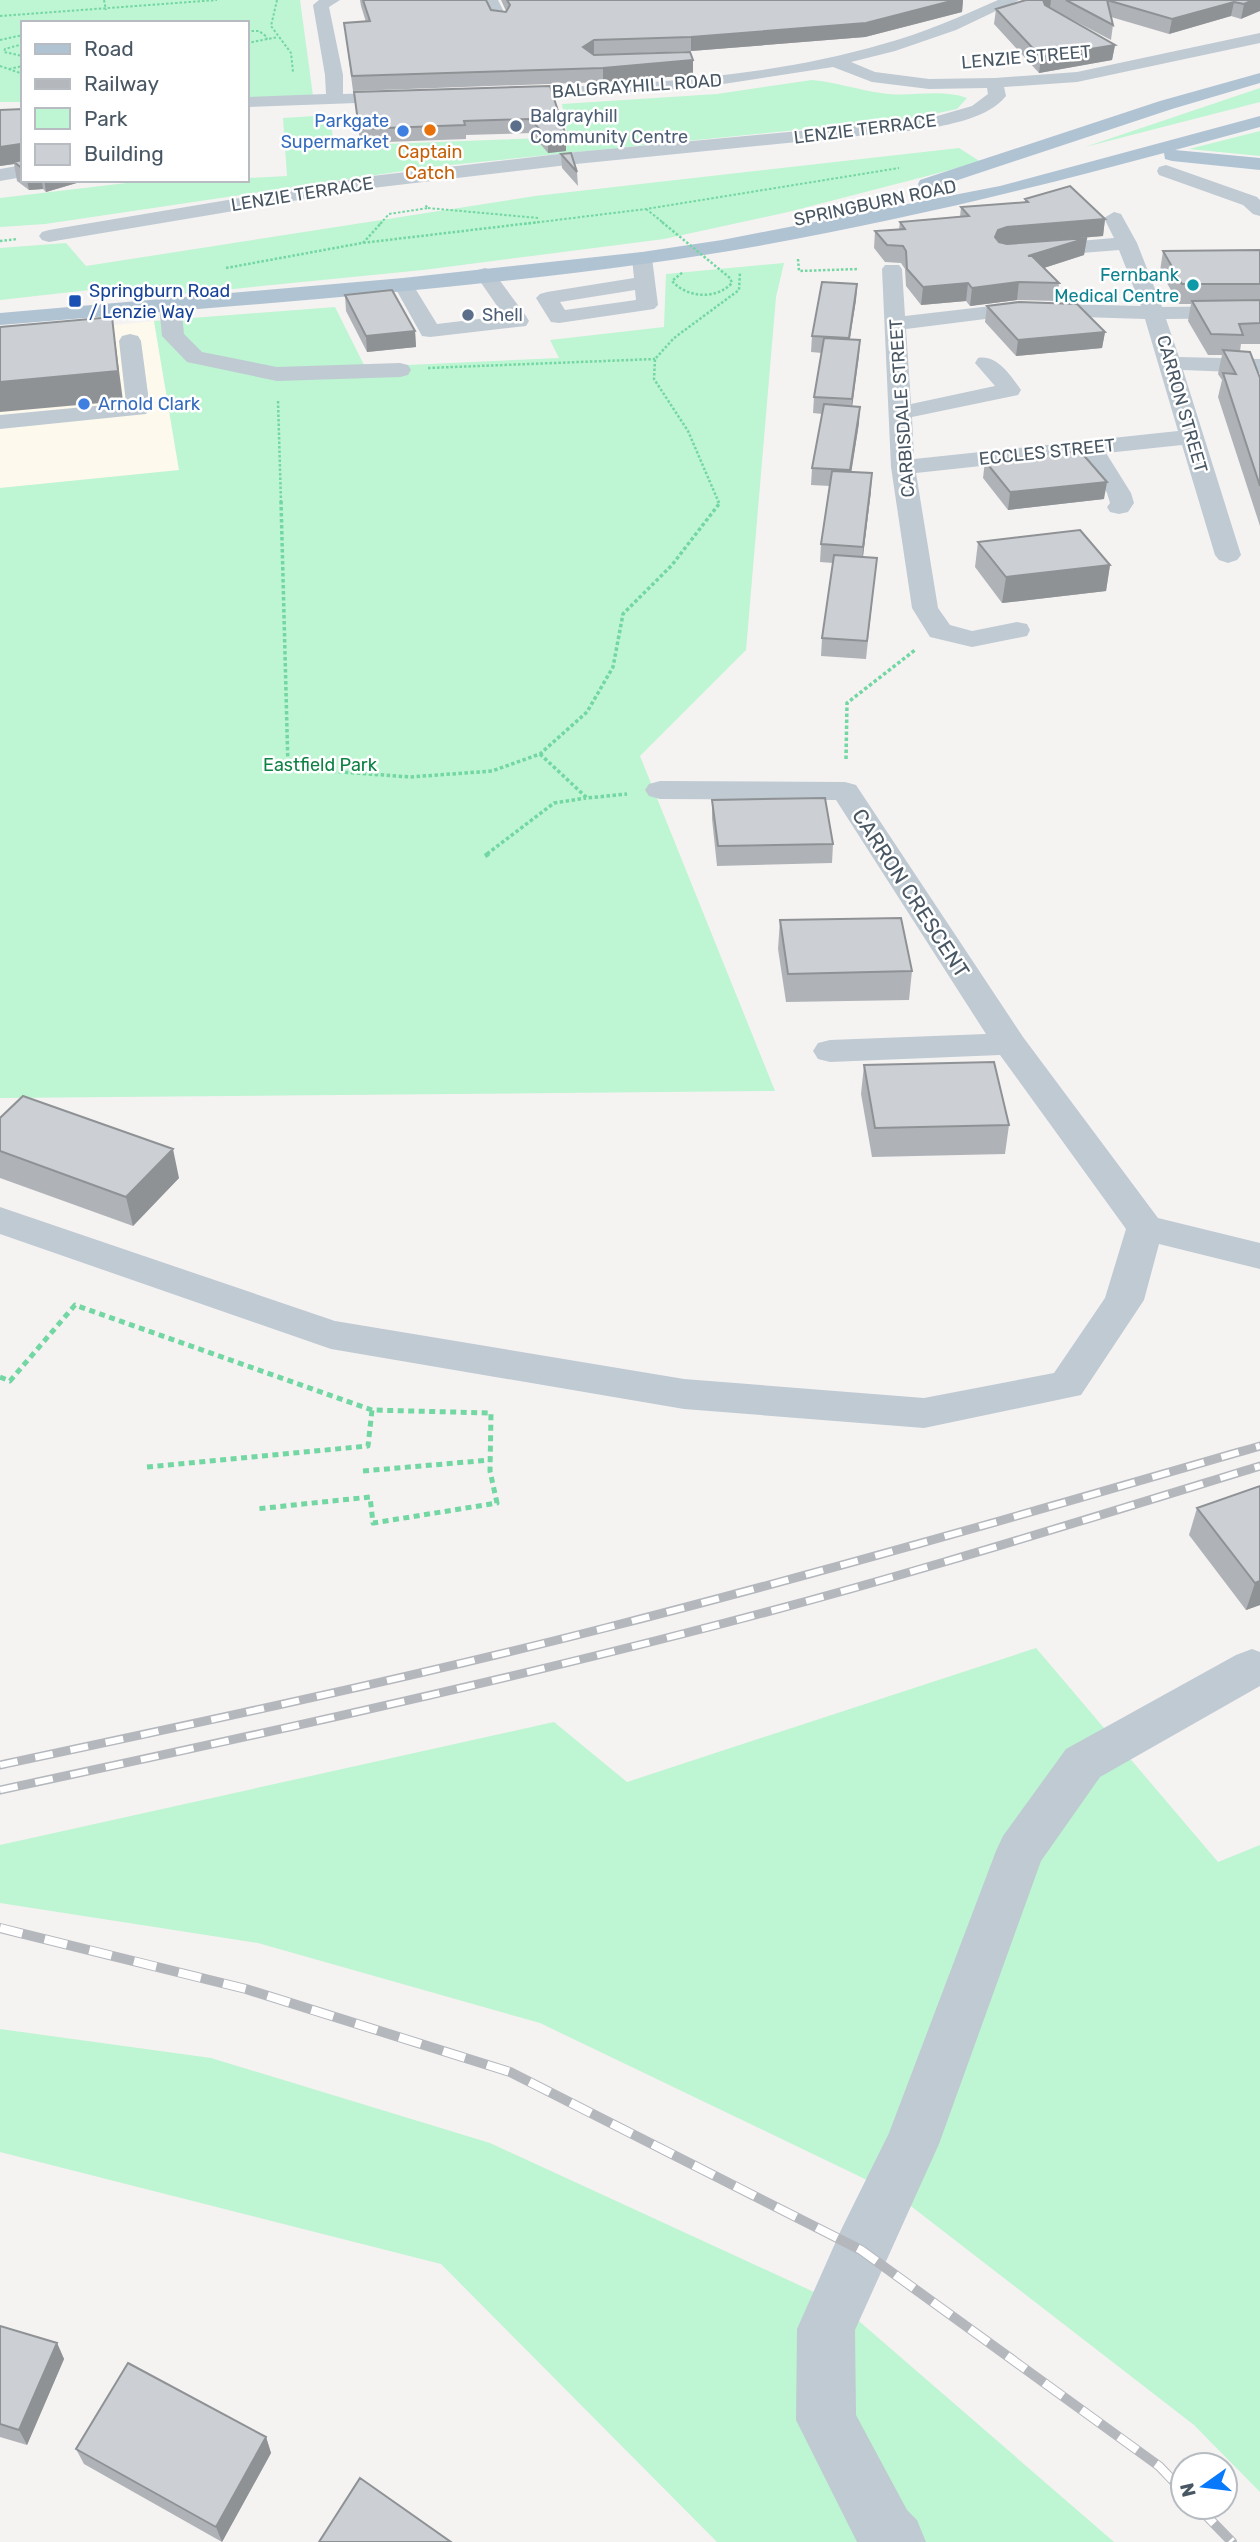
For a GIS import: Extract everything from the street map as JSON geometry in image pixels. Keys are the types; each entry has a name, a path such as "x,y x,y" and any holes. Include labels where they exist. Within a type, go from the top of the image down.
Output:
{"main road":[{"path":"825,215 1002,162 1166,105 1260,78"},
{"name":"SPRINGBURN ROAD","path":"485,274 825,215 957,186 1260,108"},
{"name":"SPRINGBURN ROAD","path":"0,319 403,284 642,258 782,236 1002,191 1260,121"},
{"path":"1129,158 1181,154 1260,164"}],"street":[{"path":"332,0 321,5 334,75 335,100"},
{"path":"490,0 500,20"},
{"name":"BALGRAYHILL ROAD","path":"487,95 652,88 734,80 838,63 905,44 1011,0"},
{"path":"959,3 990,10"},
{"path":"1218,33 1252,40"},
{"name":"LENZIE STREET","path":"838,63 872,77 885,79 929,84 995,83 1077,77 1252,40"},
{"path":"1115,52 1136,64"},
{"name":"BALGRAYHILL ROAD","path":"717,65 734,80"},
{"name":"LENZIE TERRACE","path":"49,236 378,181 576,158 928,124 978,110 997,96 995,83"},
{"path":"248,103 423,97"},
{"path":"0,175 21,171"},
{"path":"1166,172 1250,201 1260,209"},
{"name":"CARRON STREET","path":"1114,218 1156,313 1228,555"},
{"path":"1019,252 1127,243"},
{"path":"642,258 645,282"},
{"name":"CARBISDALE STREET","path":"892,269 903,467 925,608 940,631"},
{"path":"403,284 430,331 517,321 485,274"},
{"path":"170,304 173,336 195,357 277,374 400,370"},
{"path":"896,324 1017,309 1156,313 1260,312"},
{"path":"0,422 138,409 130,341"},
{"path":"900,413 1010,390 986,363"},
{"path":"1170,363 1260,366"},
{"name":"ECCLES STREET","path":"903,467 1191,437"},
{"path":"1090,447 1119,493 1122,503 1119,507"},
{"path":"940,631 972,639 1017,630"},
{"name":"CARRON CRESCENT","path":"660,790 845,791 1010,1044 1145,1228"},
{"path":"830,1051 1010,1044"},
{"path":"0,1220 331,1335 684,1394 924,1413 1067,1385 1124,1300 1145,1228 1260,1256"},
{"path":"895,2542 885,2532 826,2420 827,2329 912,2144 1020,1851 1083,1763 1252,1668"}],"path":[{"path":"104,0 106,10"},
{"path":"0,16 217,0"},
{"path":"277,0 271,26 291,53 293,77"},
{"path":"248,32 259,31 267,37 266,41"},
{"path":"21,36 0,42 4,52 11,56 21,56"},
{"path":"248,43 278,37"},
{"path":"5,49 21,45"},
{"path":"0,66 21,73"},
{"path":"5,69 21,66"},
{"path":"217,269 362,243 646,209 900,168"},
{"path":"428,208 546,219"},
{"path":"646,209 730,278 732,283 716,292 686,292 679,289 673,281 683,272"},
{"path":"277,374 288,768 410,777 492,771 540,754 587,712 612,667 623,614 672,565 719,504 688,431 654,379 654,359 674,338 739,290 741,266"},
{"path":"400,370 654,359"},
{"path":"845,791 848,703 940,631"},
{"path":"540,754 587,798"},
{"path":"485,856 554,803 660,790"},
{"path":"0,1377 10,1381 75,1305 372,1410 491,1413 490,1460 496,1503 373,1523 370,1497 256,1509"},
{"path":"147,1466 368,1446 372,1410"},
{"path":"363,1471 490,1460"}],"shaded area":[{"name":"Arnold Clark","path":"154,321 179,471 0,488 0,337"}],"green space":[{"path":"0,0 300,0 313,96 248,98 248,21 21,21 21,102 0,102"},
{"path":"812,80 881,93 935,93 967,98 957,109 915,118 430,167 45,224 0,227 0,198 126,183 248,182 248,178 287,176 283,118 330,115 334,146 568,137 562,104 717,94"},
{"path":"1260,88 1260,102 1085,147"},
{"path":"1260,131 1260,156 1189,149"},
{"path":"959,148 981,162 788,212 664,239 423,270 162,296 125,286 0,300 0,248 66,243 86,266 535,196"},
{"name":"Eastfield Park","path":"784,263 776,297 746,650 640,756 775,1091 0,1098 0,488 179,470 154,321 335,307 365,367 559,358 550,340 664,327 666,274"},
{"path":"1036,1648 1218,1862 1260,1845 1260,2492 1239,2471 1239,2451 1220,2451 1194,2425 894,2193 540,2023 258,1943 0,1903 0,1845 554,1722 627,1782"},
{"path":"0,2029 211,2058 490,2143 838,2303 1114,2542 717,2542 441,2264 0,2152"}],"building":[{"path":"363,0 486,0 491,10 506,12 510,5 507,0 955,0 866,23 691,37 594,40 583,47 594,55 690,52 693,60 603,68 352,76 344,23 370,21"},
{"path":"1026,0 1043,0 1045,5 1115,45 1041,57 996,9"},
{"path":"1066,0 1107,0 1113,25"},
{"path":"1107,0 1253,0 1244,4 1234,2 1172,19"},
{"path":"550,86 566,136 548,138 530,119 464,121 465,125 359,129 354,92"},
{"path":"21,109 21,144 0,147 0,110"},
{"path":"571,153 577,172 561,154"},
{"path":"1070,186 1105,219 1007,227 998,230 995,237 999,242 1007,244 1087,238 1028,256 1032,256 1059,283 1019,282 972,288 968,283 923,287 907,269 903,246 887,245 875,231 905,229 900,222 969,216 961,207 1028,202 1025,199"},
{"path":"1260,250 1260,284 1182,284 1163,251"},
{"path":"822,282 857,284 849,338 812,336"},
{"path":"392,290 415,331 366,336 345,295"},
{"path":"1260,300 1260,323 1239,324 1243,335 1211,334 1192,301"},
{"path":"1019,302 1077,304 1105,332 1018,340 987,306"},
{"path":"112,317 118,371 0,382 0,327"},
{"path":"824,338 860,340 852,399 814,397"},
{"path":"1223,350 1250,352 1260,378 1260,486 1223,373 1236,374"},
{"path":"824,404 860,407 850,470 812,468"},
{"path":"1080,451 1107,482 1010,492 985,461"},
{"path":"832,471 872,473 863,547 821,544"},
{"path":"1080,530 1110,565 1006,577 978,542"},
{"path":"834,555 877,558 867,641 822,638"},
{"path":"825,798 833,844 718,846 712,800"},
{"path":"901,918 912,971 788,974 780,920"},
{"path":"994,1062 1009,1125 875,1128 864,1065"},
{"path":"23,1096 173,1149 126,1197 0,1151 0,1118"},
{"path":"1260,1486 1260,1581 1255,1583 1197,1508"},
{"path":"0,2326 57,2343 19,2430 0,2424"},
{"path":"128,2363 266,2437 216,2527 76,2449"},
{"path":"360,2478 451,2542 319,2542"}],"railway":[{"path":"0,1765 530,1647 1015,1517 1260,1446"},
{"path":"0,1790 427,1696 682,1634 900,1575 1260,1466"},
{"path":"0,1928 246,1989 510,2072 861,2250 1159,2466 1169,2476"},
{"path":"1212,2521 1232,2542"}],"place":[{"name":"Balgrayhill Community Centre","path":"516,126"},
{"name":"Captain Catch","path":"430,130"},
{"name":"Parkgate Supermarket","path":"403,131"},
{"name":"Fernbank Medical Centre","path":"1193,285"},
{"name":"Springburn Road / Lenzie Way","path":"75,301"},
{"name":"Shell","path":"468,315"},
{"name":"Arnold Clark","path":"84,404"}]}
